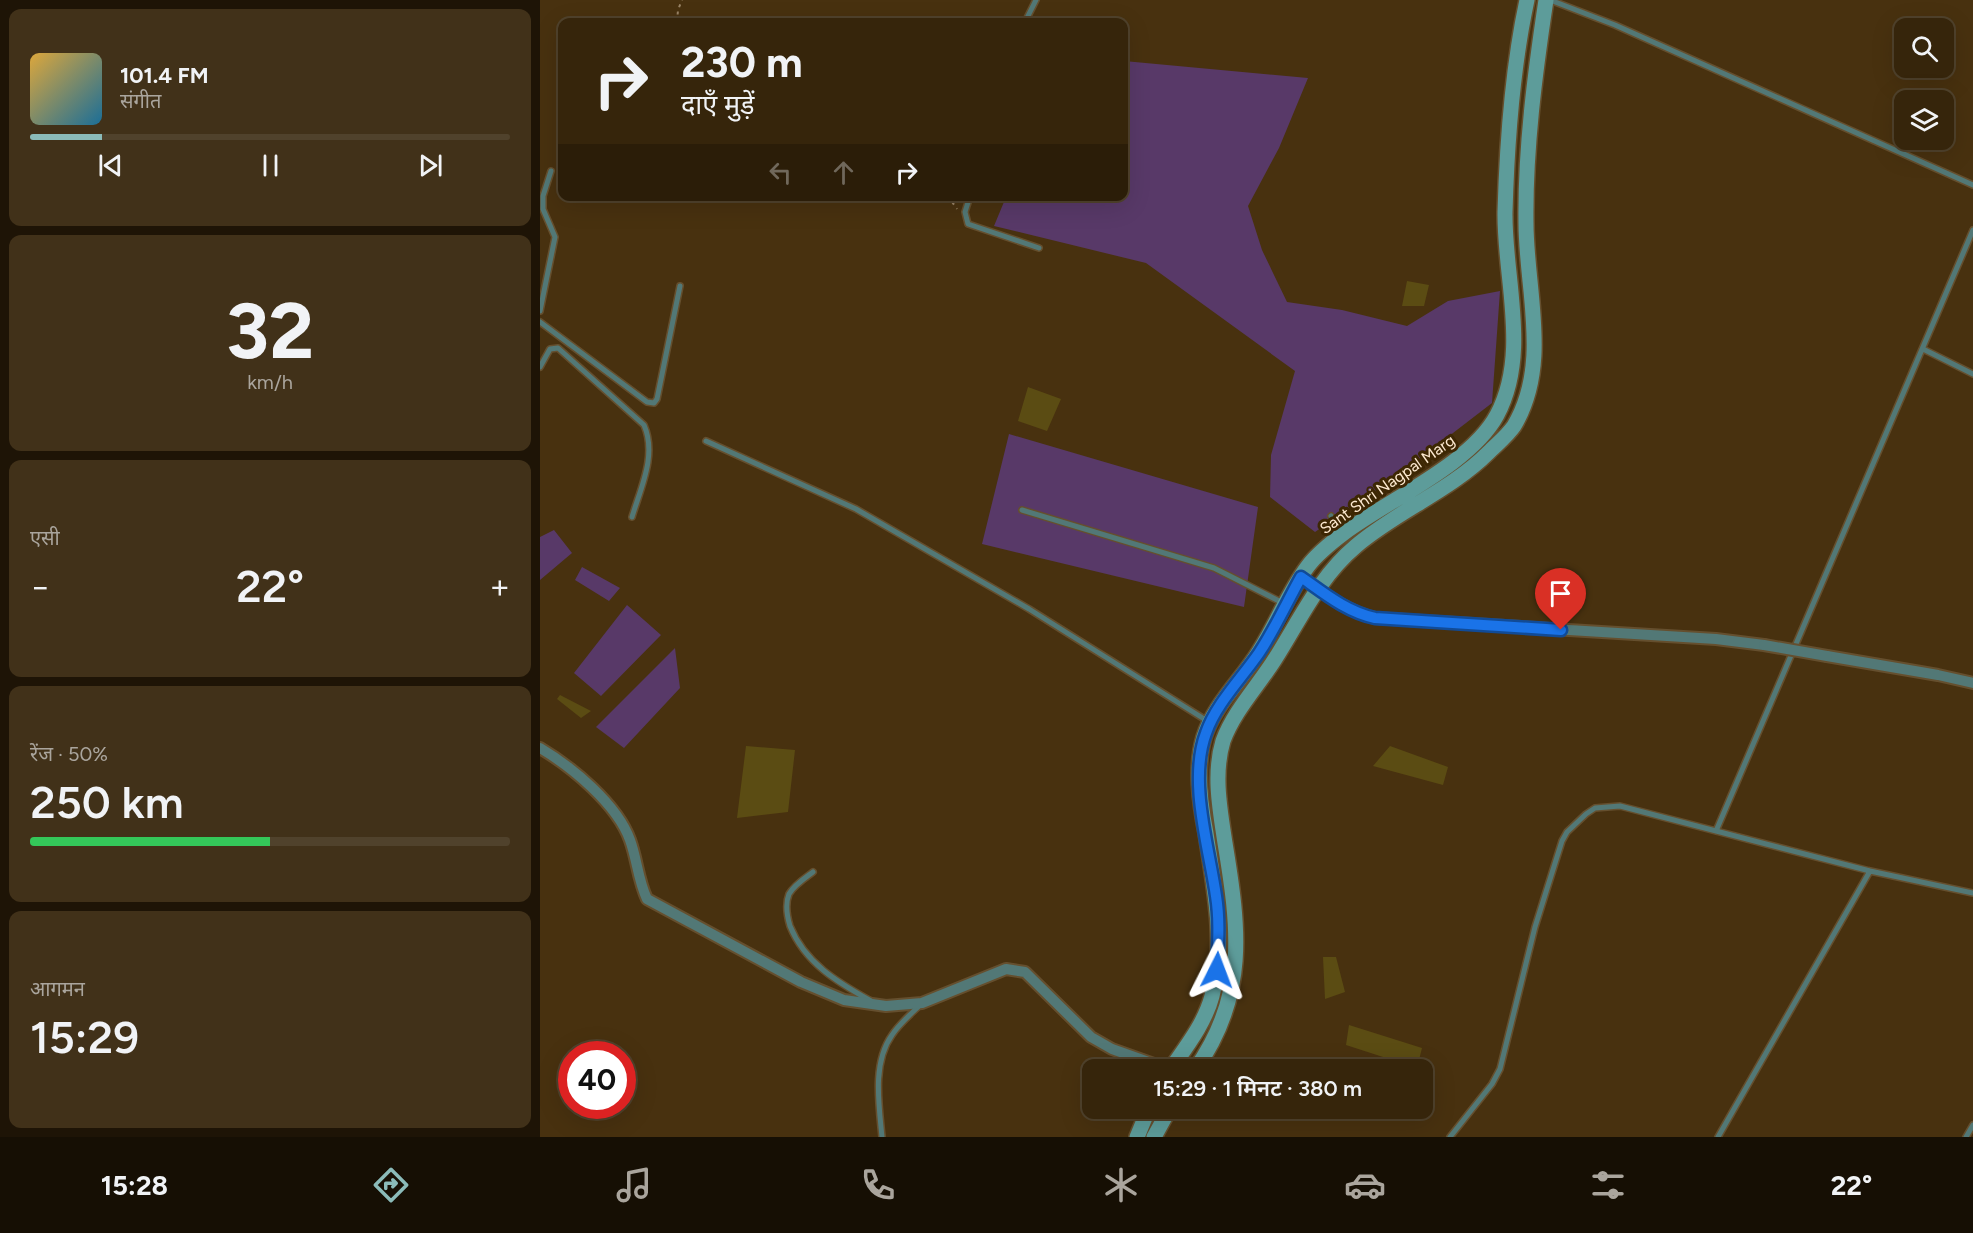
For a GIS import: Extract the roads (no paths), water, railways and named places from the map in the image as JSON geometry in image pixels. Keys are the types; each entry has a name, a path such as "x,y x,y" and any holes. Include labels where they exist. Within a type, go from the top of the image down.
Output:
{"street":[{"name":"Sant Shri Nagpal Marg","path":"1177,1059 1200,1024 1212,998 1217,970 1219,934 1216,899 1202,811 1200,782 1200,756 1210,722 1260,650 1309,564 1342,534 1464,452 1485,432 1497,416 1504,399 1513,366 1514,343 1506,203 1511,114 1527,0"},
{"name":"Sant Shri Nagpal Marg","path":"1202,1059 1217,1033 1229,1003 1235,963 1236,909 1218,789 1222,745 1232,722 1274,661 1327,576 1356,546 1475,466 1513,427 1521,411 1533,370 1535,349 1526,223 1532,120 1548,0"},
{"path":"1301,577 1351,610 1375,618 1716,639 1938,675 1973,684"},
{"path":"540,748 556,758 599,795 619,820 630,839 642,889 651,902 824,993 844,1000 879,1005 922,1003 997,972 1017,969 1025,972 1080,1028 1100,1043 1143,1059"},
{"path":"1137,1137 1144,1119"},
{"path":"1154,1137 1164,1119"}],"lane":[{"path":"1027,18 1036,0"},
{"path":"1548,0 1615,25 1973,186"},
{"path":"540,311 555,237 543,209 543,196 551,171"},
{"path":"968,201 965,212 968,224 1040,248"},
{"path":"1716,831 1973,230"},
{"path":"540,322 647,402 654,403 657,399 680,286"},
{"path":"540,367 550,349 558,348 644,425 648,436 648,462 632,517"},
{"path":"1923,349 1973,374"},
{"path":"706,441 856,509 1029,609 1210,722"},
{"path":"1023,510 1214,568 1286,605"},
{"path":"1331,516 1342,534"},
{"path":"1450,1137 1492,1084 1500,1069 1535,927 1567,832 1586,814 1607,806 1620,806 1870,871 1973,893"},
{"path":"1718,1137 1870,871"},
{"path":"813,872 790,893 786,905 788,920 794,934 803,950 815,964 833,979 879,1005"},
{"path":"882,1137 879,1070 885,1047 892,1034 922,1003"},
{"path":"1966,1137 1973,1125"}]}
